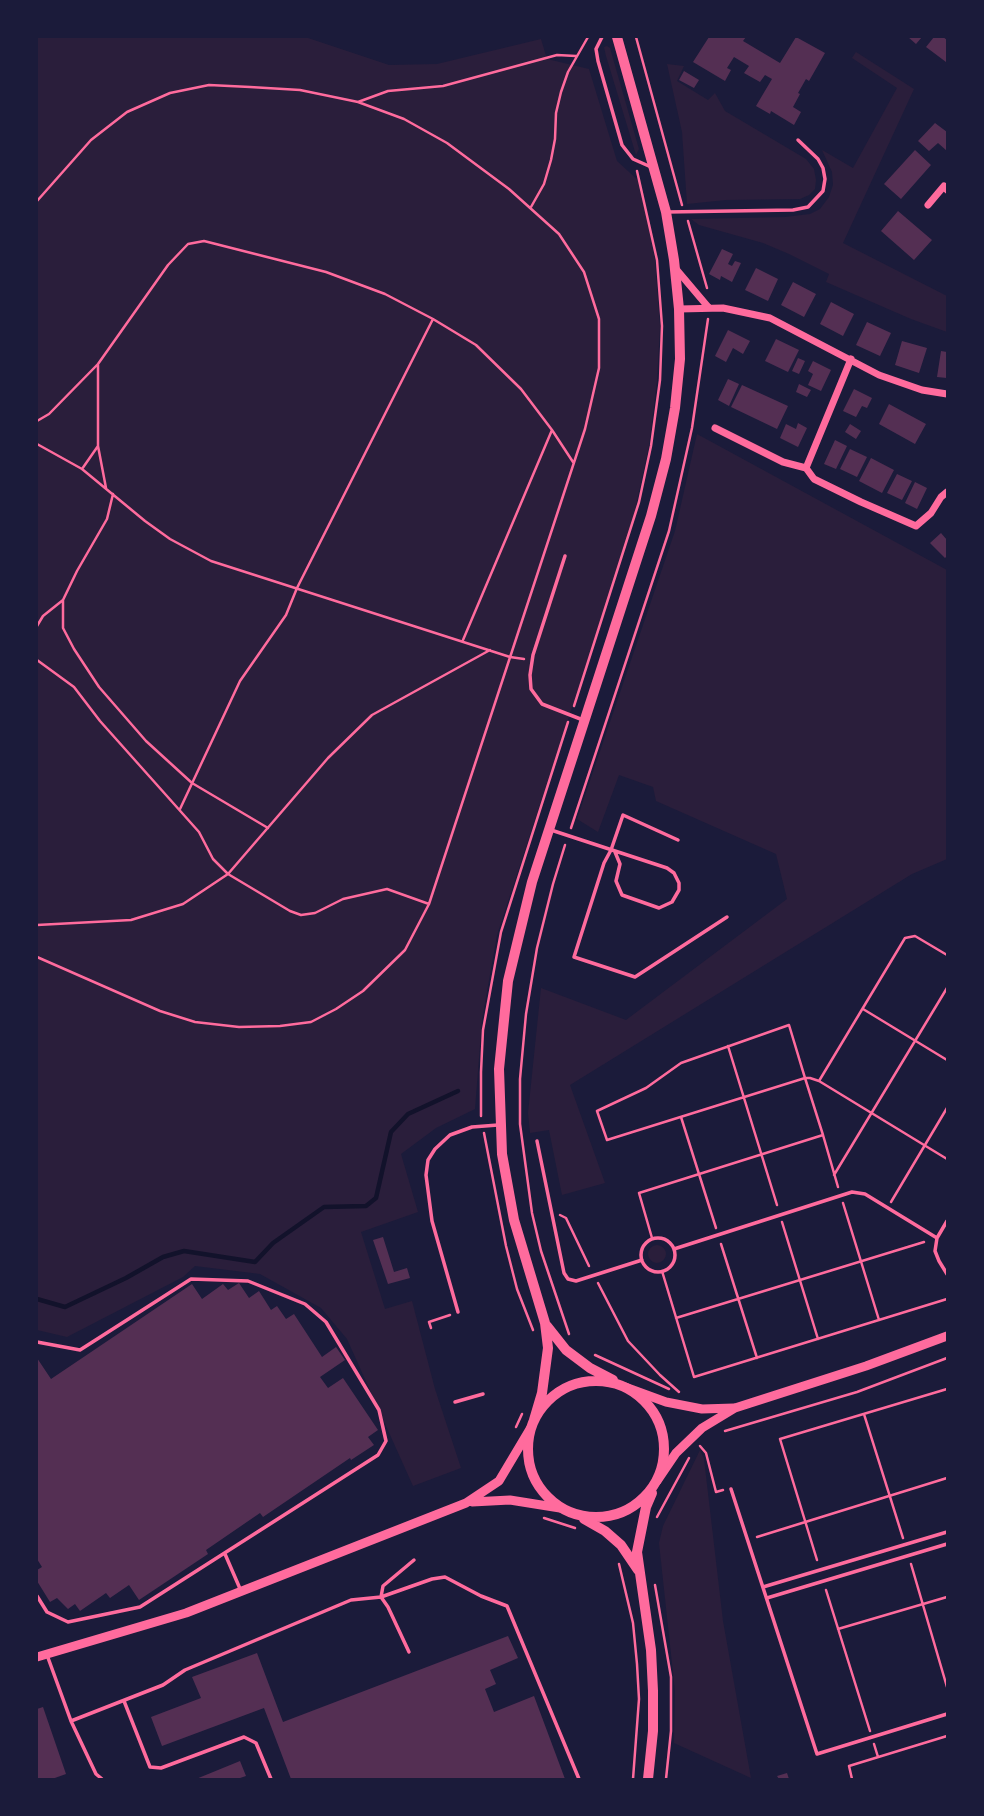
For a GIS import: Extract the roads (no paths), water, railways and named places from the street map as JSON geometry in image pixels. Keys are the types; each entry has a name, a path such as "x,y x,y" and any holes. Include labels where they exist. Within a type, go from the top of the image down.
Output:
{"main road":[{"path":"617,37 666,212 679,309 678,380 666,459 632,579 526,904 508,981 499,1069 502,1154 514,1220 545,1323 548,1348 542,1393 532,1424 528,1459 532,1474 543,1493 560,1508 605,1531 621,1545 638,1571"},
{"path":"545,1323 566,1350 590,1368 639,1395 650,1406 663,1435 664,1458 643,1519 637,1552 651,1650 653,1690 653,1731 648,1779"},
{"path":"532,1424 542,1407 565,1388 594,1380 624,1386"},
{"path":"576,1515 599,1517 622,1513 635,1506 656,1482"}],"street":[{"path":"928,205 943,186 947,190"},
{"path":"675,269 709,308"},
{"path":"679,309 746,311 770,318 879,375 922,390 947,394"},
{"path":"806,468 851,359"},
{"path":"715,428 783,462 806,468 814,479 916,526 931,513 947,492"},
{"path":"656,1482 676,1453 702,1428 735,1408 866,1366 947,1336"},
{"path":"624,1386 666,1402 702,1409 735,1408"},
{"path":"37,1657 186,1614 466,1503 499,1481 532,1424"},
{"path":"466,1503 510,1500 560,1508"}],"lane":[{"path":"602,37 596,49 598,61 622,145 633,159 653,167"},
{"path":"666,212 793,210 808,207 823,191 825,179 818,159 798,140"},
{"path":"565,556 532,661 531,689 542,704 585,720"},
{"path":"678,840 623,815 613,851 604,863 574,957 635,977 727,917"},
{"path":"549,830 613,851 667,869 674,873 679,890 672,902 659,908 622,895 616,881 620,864 613,851"},
{"path":"458,1312 432,1221 426,1175 428,1160 450,1135 482,1126 500,1125"},
{"path":"537,1141 564,1273 568,1279 576,1280 642,1260"},
{"path":"674,1249 858,1192 937,1238"},
{"path":"947,1221 937,1238 935,1251 947,1274"},
{"path":"652,1238 667,1240 674,1249 674,1261 662,1271 649,1269 642,1260 641,1250 652,1238"},
{"path":"37,1342 80,1350 191,1279 248,1281 305,1304 326,1322 379,1410 386,1441 378,1455 140,1607 68,1622 47,1612 37,1596"},
{"path":"455,1402 483,1394"},
{"path":"732,1489 817,1754 947,1714"},
{"path":"763,1587 947,1532"},
{"path":"766,1598 947,1544"},
{"path":"225,1554 242,1592"},
{"path":"408,1652 381,1597 383,1586 414,1560"},
{"path":"71,1721 163,1685 185,1670 351,1601 381,1597 445,1577 507,1606 579,1779"},
{"path":"47,1655 71,1721 96,1774 102,1779"},
{"path":"124,1701 150,1767 161,1768 244,1737 256,1743 271,1779"}],"waterway":[{"path":"37,1299 65,1307 163,1257 184,1251 255,1262 273,1243 324,1207 366,1206 376,1198 391,1132 408,1114 458,1091"}]}
